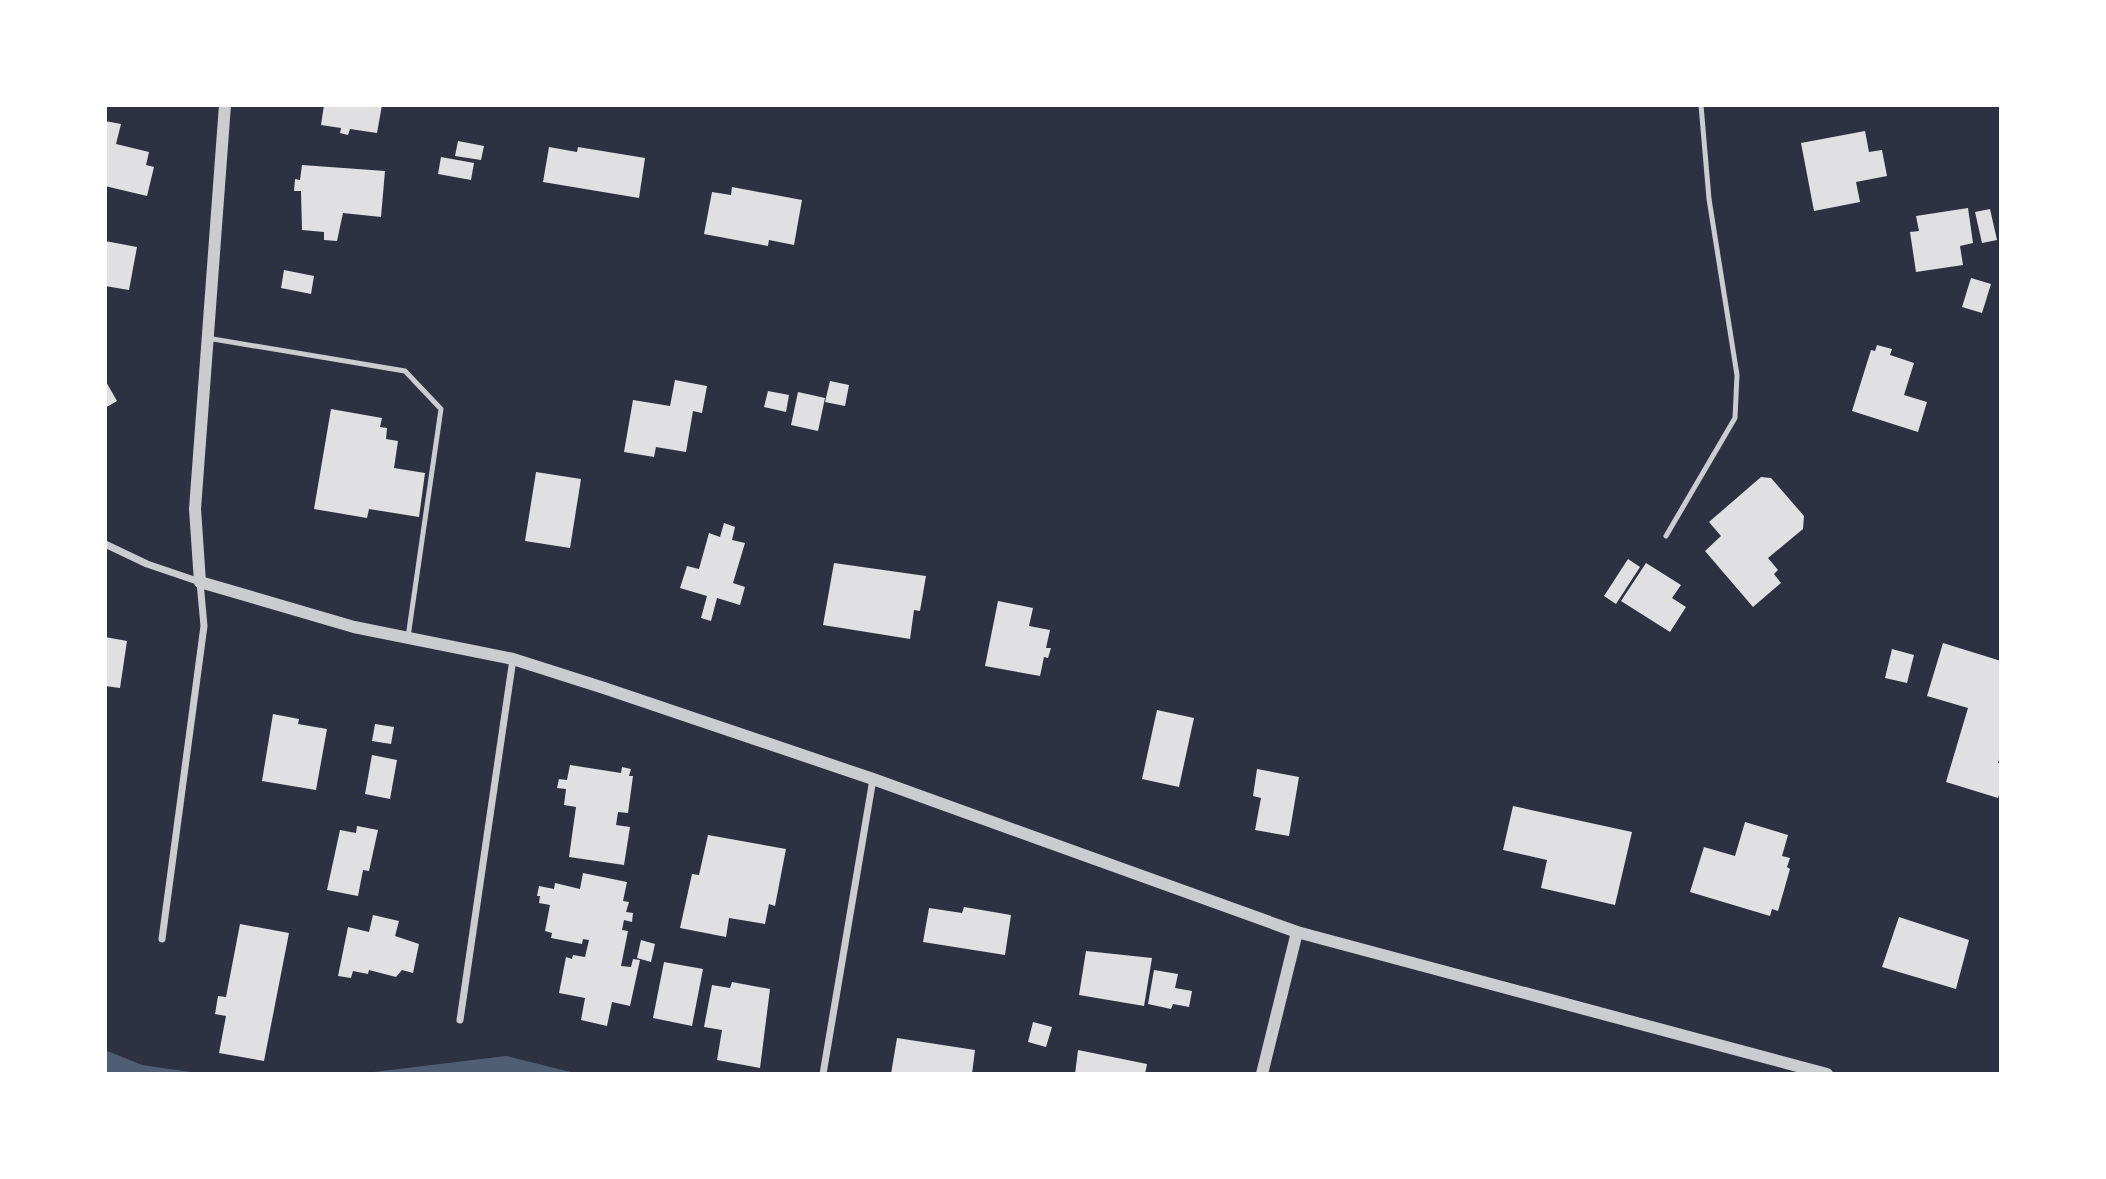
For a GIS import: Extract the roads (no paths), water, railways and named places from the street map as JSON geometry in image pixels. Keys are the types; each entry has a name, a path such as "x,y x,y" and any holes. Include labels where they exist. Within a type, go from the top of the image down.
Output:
{"street":[{"path":"162,939 204,626 195,509 225,105"},
{"path":"105,544 147,564 200,582 354,627 513,659 873,779 1297,932 1827,1074"},
{"path":"460,1020 513,659"},
{"path":"823,1074 873,779"},
{"path":"1262,1074 1297,932"}],"lane":[{"path":"1666,536 1735,418 1737,375 1709,199 1701,105"},
{"path":"207,338 405,371 442,408 408,638"}],"water":[{"path":"105,1050 142,1065 205,1074 105,1074"},
{"path":"506,1056 579,1074 357,1074"}]}
